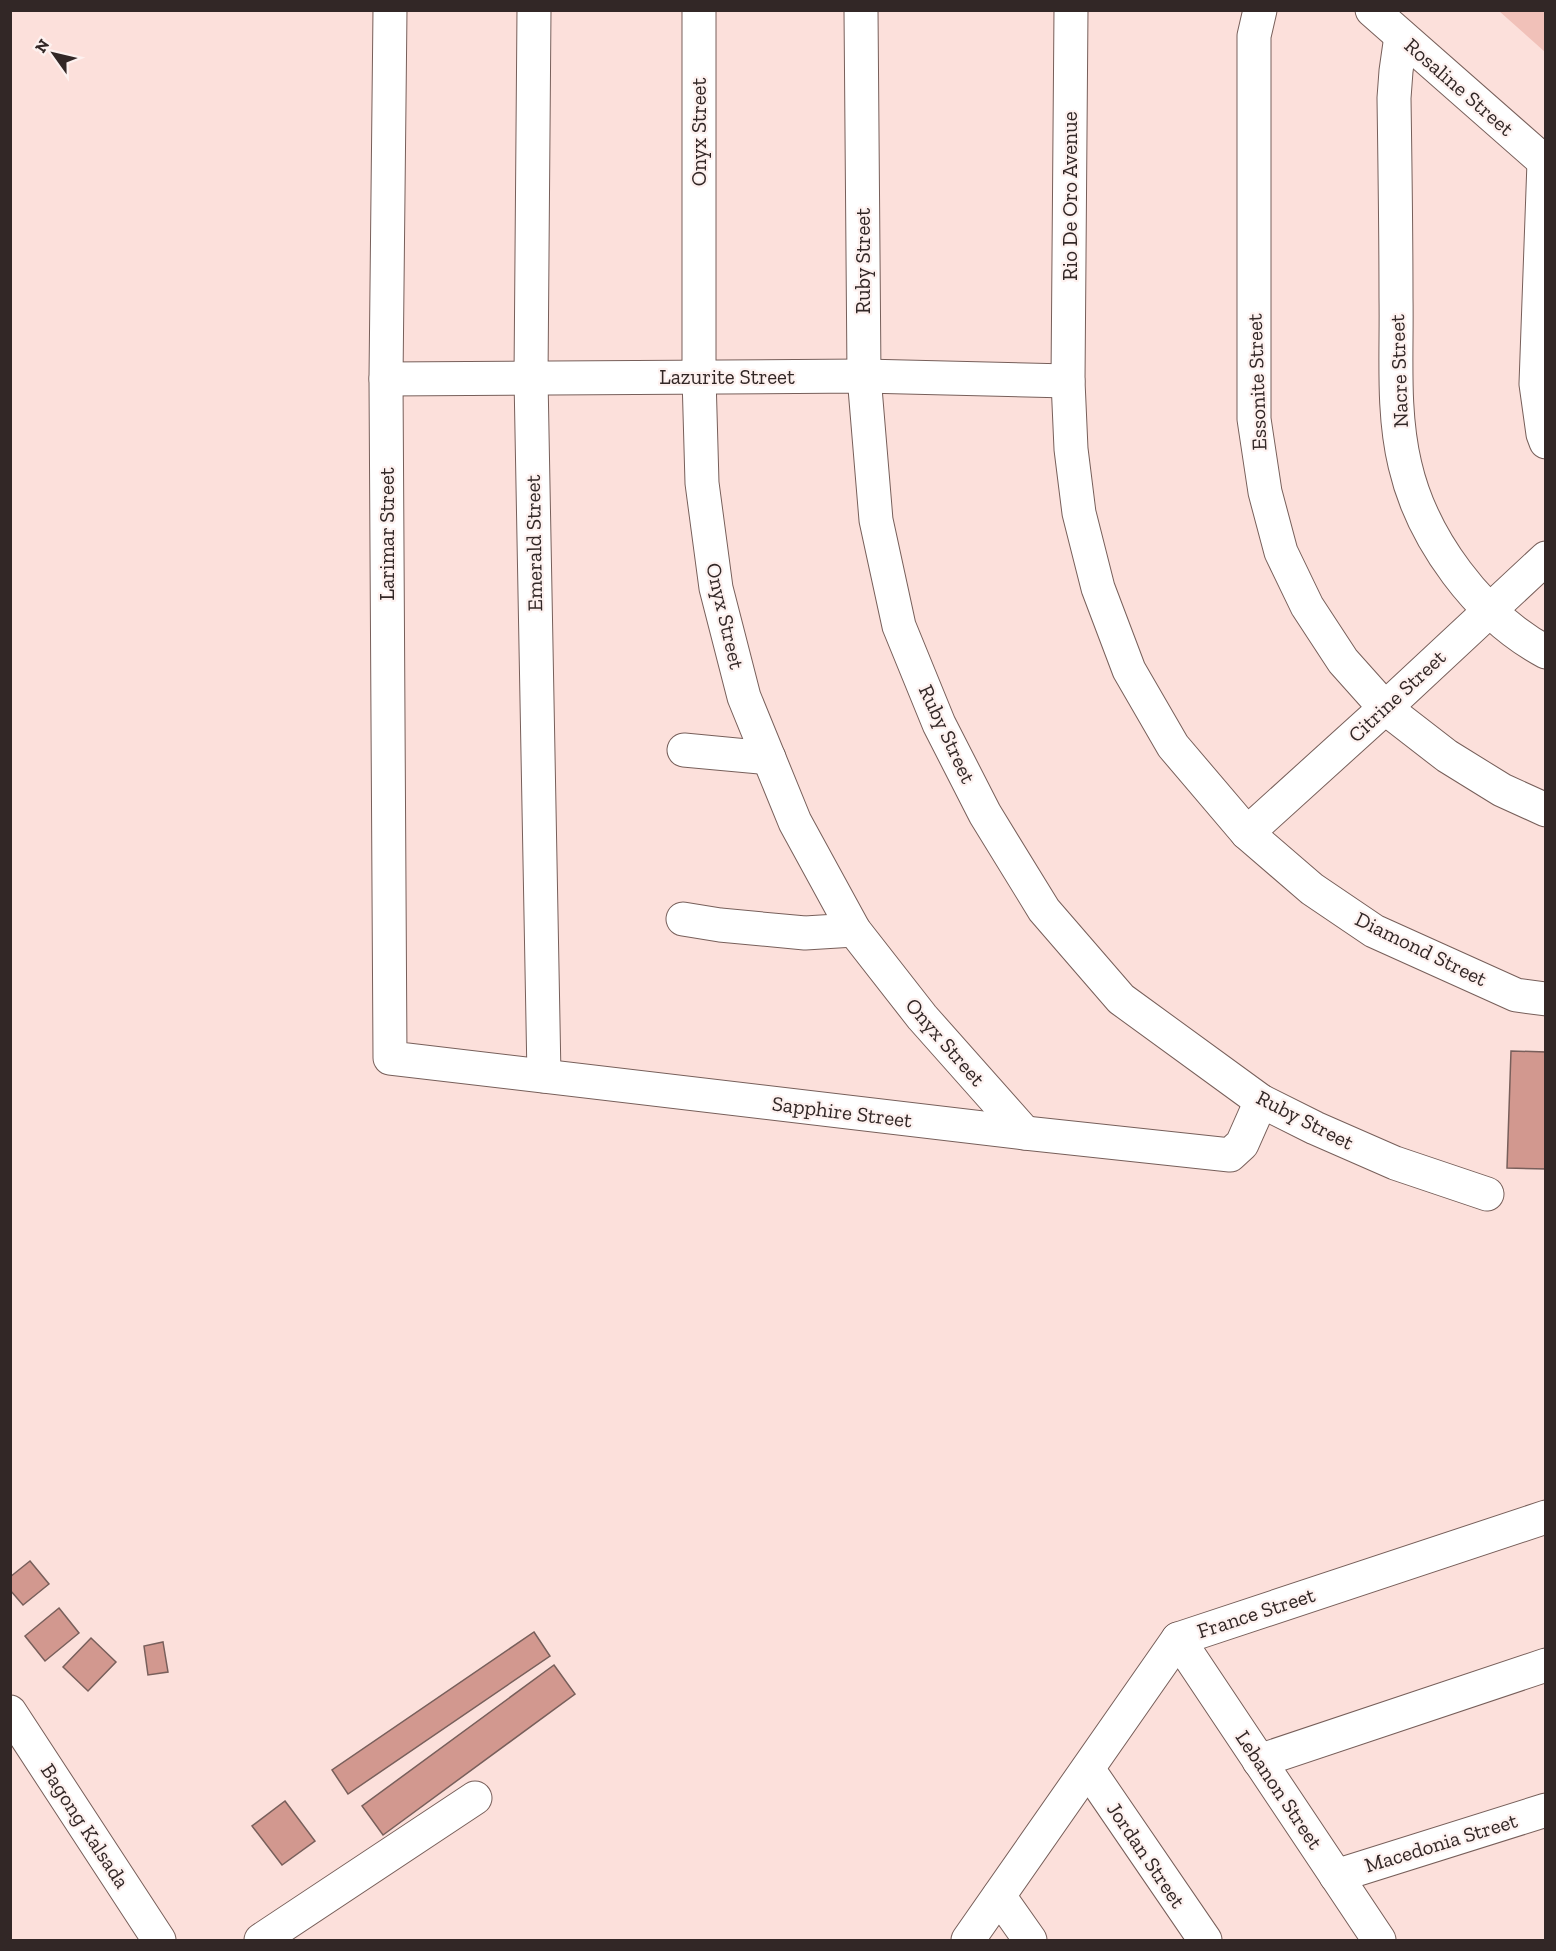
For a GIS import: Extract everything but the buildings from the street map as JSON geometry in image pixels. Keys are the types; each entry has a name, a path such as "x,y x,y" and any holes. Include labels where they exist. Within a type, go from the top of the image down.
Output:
{"street":[{"name":"Larimar Street","path":"390,10 386,380 390,1058"},
{"name":"Emerald Street","path":"534,10 531,378 544,1076"},
{"name":"Onyx Street","path":"699,10 699,377 702,483 716,588 744,697 795,822 854,930 922,1017 1025,1133"},
{"name":"Ruby Street","path":"861,10 864,376 876,520 899,626 939,724 985,814 1044,910 1121,999 1261,1101 1315,1128 1395,1163 1487,1194"},
{"name":"Rio De Oro Avenue","path":"1068,381 1071,10"},
{"name":"Essonite Street","path":"1260,10 1254,36 1254,407 1264,492 1281,552 1307,606 1343,661 1385,708 1465,767 1502,790 1545,810"},
{"name":"Rosaline Street","path":"1372,10 1545,163"},
{"name":"Nacre Street","path":"1401,36 1394,98 1397,409 1405,465 1424,521 1450,566 1489,610 1532,645 1545,652"},
{"path":"1545,163 1536,384 1545,442"},
{"name":"Lazurite Street","path":"386,380 864,376 1068,381"},
{"name":"Diamond Street","path":"1068,381 1071,449 1079,513 1098,588 1129,670 1173,746 1246,833 1312,889 1374,931 1516,995 1545,999"},
{"name":"Citrine Street","path":"1246,833 1385,708 1545,558"},
{"path":"684,750 769,758"},
{"path":"684,919 720,925 805,933 854,930"},
{"name":"Sapphire Street","path":"390,1058 1230,1155 1242,1144 1261,1101"},
{"name":"France Street","path":"968,1941 1179,1639 1545,1517"},
{"name":"Lebanon Street","path":"1179,1639 1379,1941"},
{"path":"1259,1761 1545,1665"},
{"name":"Bagong Kalsada","path":"10,1712 159,1941"},
{"name":"Jordan Street","path":"1088,1769 1204,1941"},
{"path":"261,1941 475,1798"},
{"name":"Macedonia Street","path":"1336,1876 1545,1810"},
{"path":"999,1896 1030,1941"}],"shaded area":[{"path":"1499,11 1545,11 1545,52"}]}
